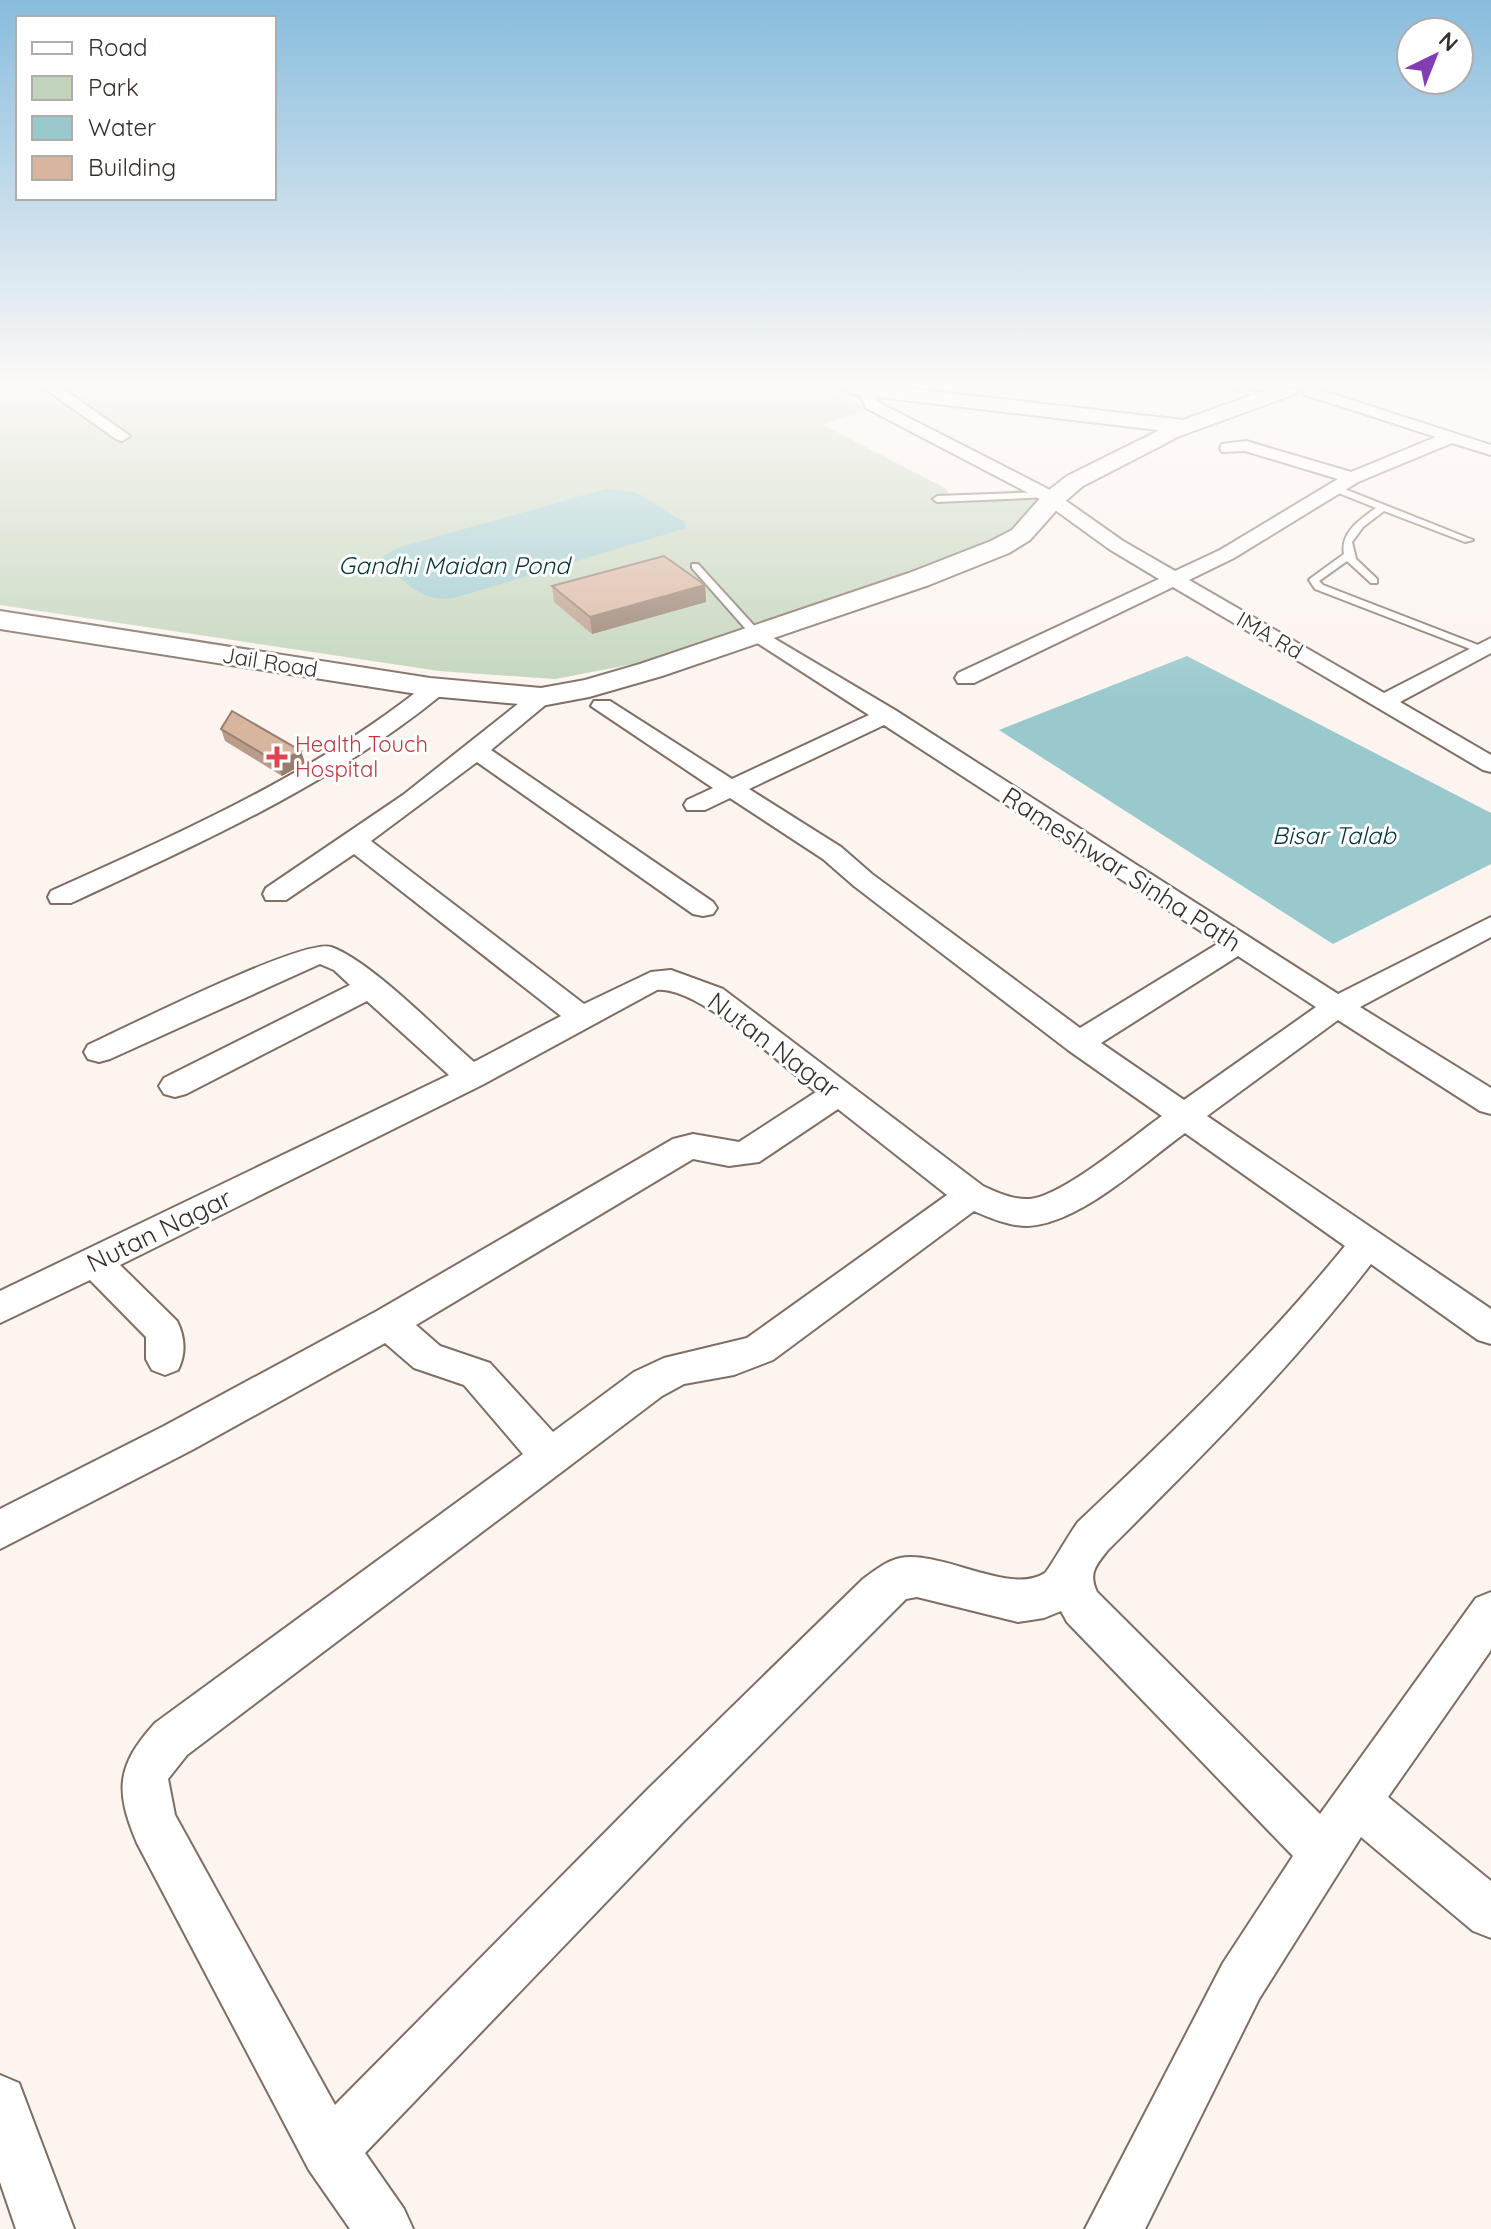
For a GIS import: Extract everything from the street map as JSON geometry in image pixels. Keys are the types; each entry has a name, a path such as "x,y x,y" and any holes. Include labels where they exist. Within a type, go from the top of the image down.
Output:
{"main road":[{"name":"Jail Road","path":"0,620 437,687 541,697 589,688 638,673 919,579 1000,547 1021,535 1050,497 1058,492"}],"street":[{"name":"IMA Rd","path":"1040,492 1116,545 1491,765"},
{"path":"966,678 1227,554 1327,492"},
{"name":"Rameshwar Sinha Path","path":"755,633 887,715 1237,944 1491,1103"},
{"path":"1385,701 1486,647"},
{"path":"61,897 282,792 398,721 437,687"},
{"path":"276,894 355,842 478,752 541,697"},
{"path":"602,706 832,853 863,880 1079,1043 1491,1329"},
{"path":"696,805 887,715"},
{"path":"478,752 703,908"},
{"path":"355,842 582,1018"},
{"name":"Nutan Nagar","path":"0,1308 471,1077 651,981 671,979 713,996 971,1195 1020,1214 1052,1208 1081,1191 1336,1007 1491,926"},
{"path":"1465,940 1491,956"},
{"path":"1079,1043 1237,944"},
{"path":"99,1052 294,963 322,954 344,964 471,1077"},
{"path":"175,1086 370,987"},
{"path":"0,1530 390,1322 685,1148 706,1147 733,1157 747,1153 838,1093"},
{"path":"384,2229 329,2150 154,1826 143,1793 146,1766 171,1739 658,1379 677,1369 734,1359 760,1349 971,1195"},
{"path":"1323,1852 1082,1607 1069,1583 1074,1560 1093,1536 1244,1389 1305,1322 1366,1244"},
{"path":"95,1262 164,1332 165,1359"},
{"path":"390,1322 416,1350 432,1359 461,1365 477,1374 550,1457"},
{"path":"329,2150 665,1806 878,1594 898,1579 917,1577 1018,1601 1044,1597 1069,1583"},
{"path":"1114,2229 1241,1981 1356,1802 1491,1613"},
{"path":"1356,1802 1491,1913"},
{"path":"0,2102 45,2229"}],"lane":[{"path":"1344,492 1468,540"},
{"path":"937,499 1050,497"},
{"path":"1374,581 1357,569 1347,556 1346,544 1351,532 1383,507"},
{"path":"1347,556 1314,580 1319,587 1486,647"},
{"path":"695,566 755,633"}],"green space":[{"path":"0,492 948,492 951,497 1026,492 1053,499 1002,541 649,661 555,679 439,671 0,605"}],"water":[{"name":"Gandhi Maidan Pond","path":"595,492 635,492 684,522 686,528 443,599 417,591 385,566 381,558 397,548"},
{"name":"Bisar Talab","path":"1187,656 1491,813 1491,864 1333,944 999,730"}],"building":[{"path":"664,556 705,585 590,617 552,586"},
{"path":"232,711 301,751 278,763 221,729"}],"place":[{"name":"Health Touch Hospital","path":"277,757"}]}
